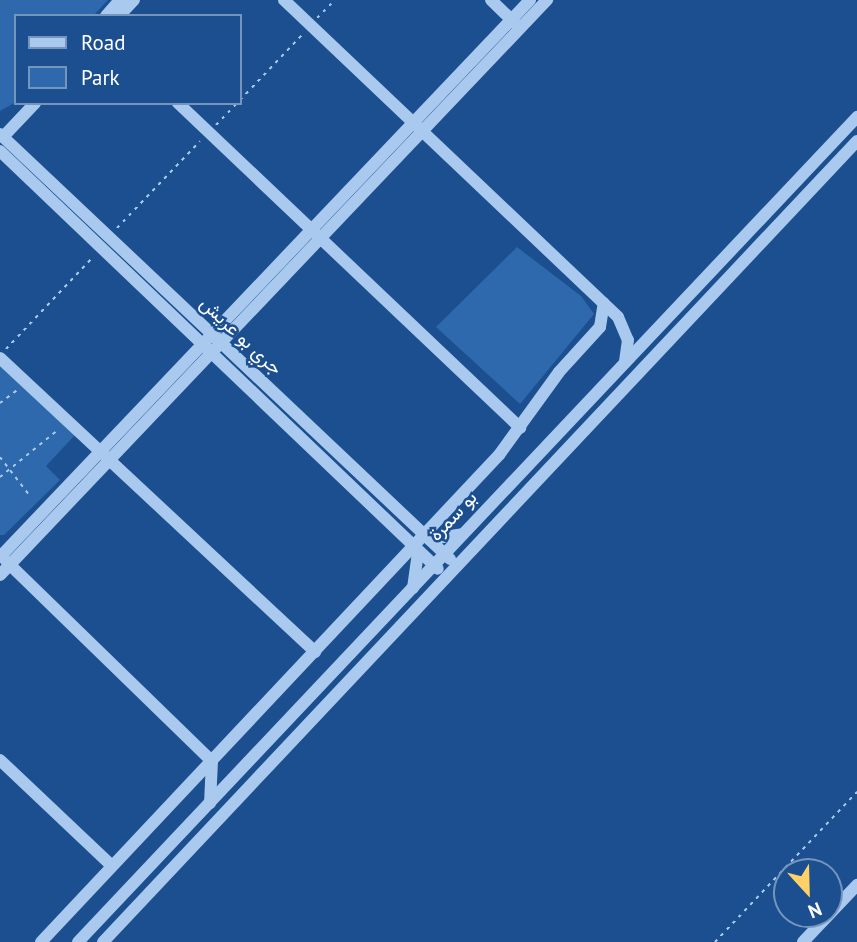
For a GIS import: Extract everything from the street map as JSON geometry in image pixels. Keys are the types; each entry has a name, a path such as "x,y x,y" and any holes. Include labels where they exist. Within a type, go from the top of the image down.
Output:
{"street":[{"path":"108,14 121,0"},
{"path":"121,14 134,0"},
{"path":"284,0 604,303 626,330 625,362"},
{"path":"491,0 515,24"},
{"path":"515,24 530,0"},
{"path":"0,575 2,559 105,456 515,24 547,0"},
{"path":"1,133 22,105"},
{"path":"1,133 33,105"},
{"path":"180,105 520,428"},
{"name":"بو سمرة","path":"78,942 857,117"},
{"name":"جري بو عريش","path":"1,133 105,242 212,344 446,577"},
{"name":"بو سمرة","path":"103,942 857,141"},
{"name":"جري بو عريش","path":"0,152 105,242"},
{"path":"41,942 427,537 520,428 559,372 600,327 604,303"},
{"name":"جري بو عريش","path":"212,344 457,566"},
{"path":"0,356 315,652"},
{"path":"427,537 463,534"},
{"path":"413,588 416,549"},
{"path":"2,559 213,764"},
{"path":"0,780 5,764 112,866"},
{"path":"210,803 213,764"},
{"path":"803,942 857,885"}],"path":[{"path":"242,98 335,0"},
{"path":"0,356 235,105"},
{"path":"0,403 26,382"},
{"path":"0,477 68,421"},
{"path":"0,457 30,496"},
{"path":"715,942 857,792"}],"green space":[{"path":"0,0 108,0 95,14 14,14 14,103 0,111"},
{"path":"517,247 581,296 594,314 520,404 436,327"},
{"path":"0,362 77,433 46,466 60,480 4,535 0,535"}]}
